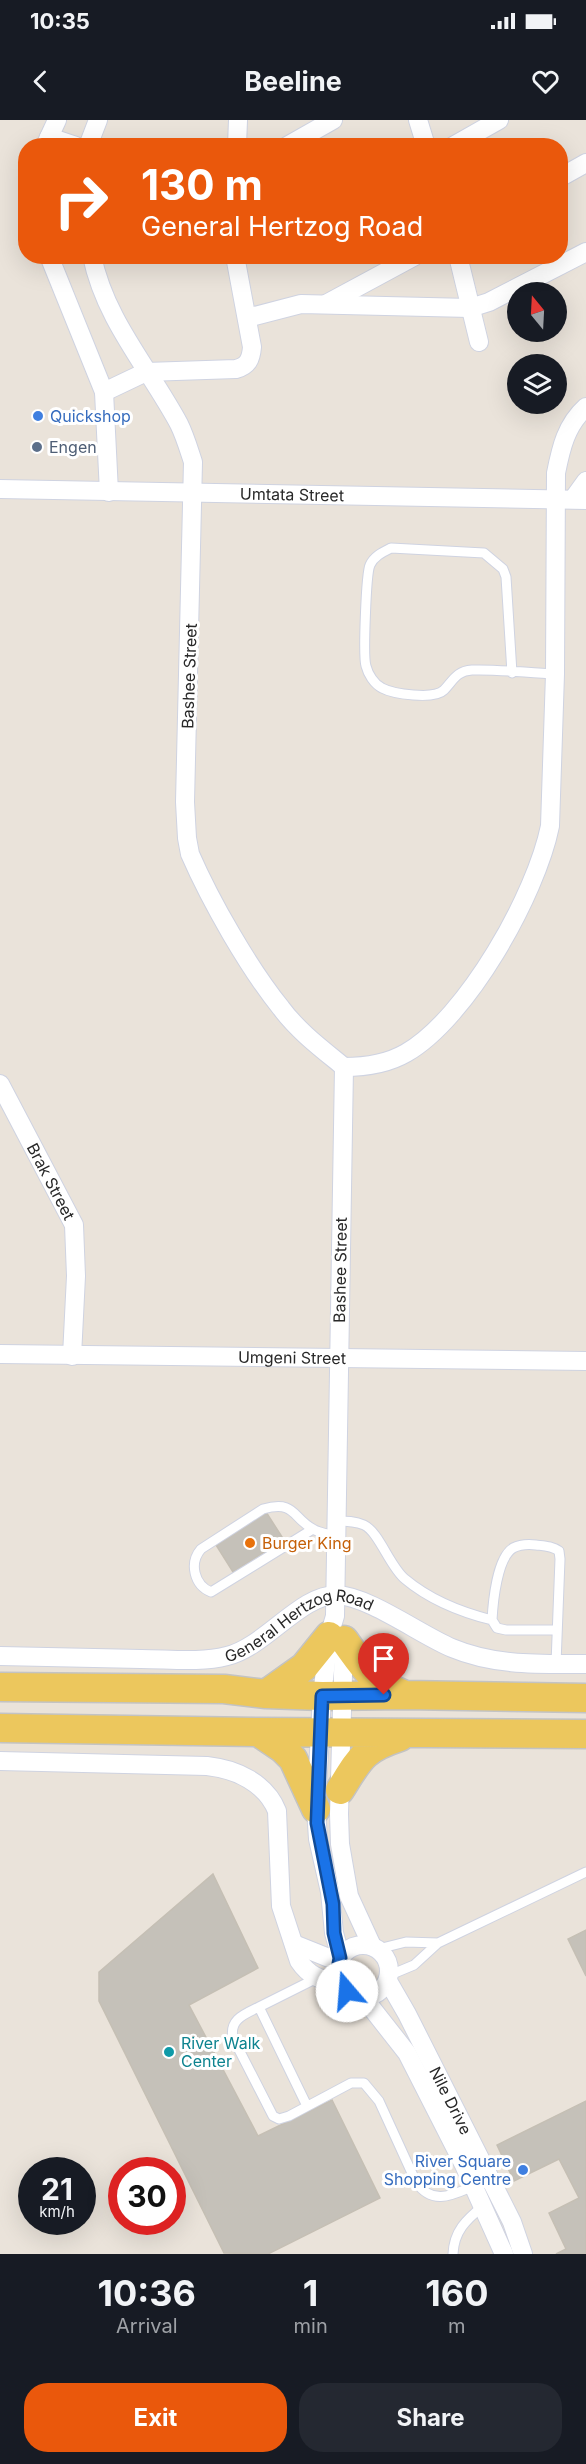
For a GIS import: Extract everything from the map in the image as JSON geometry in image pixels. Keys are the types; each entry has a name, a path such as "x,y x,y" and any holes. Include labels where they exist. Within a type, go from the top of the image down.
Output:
{"main road":[{"path":"266,1694 304,1667 336,1631 372,1678 383,1686 405,1695"},
{"name":"General Hertzog Road","path":"0,1687 224,1689 266,1694 333,1696 586,1698"},
{"path":"0,1728 586,1734"},
{"path":"258,1732 284,1749 293,1759 316,1809"},
{"path":"340,1790 354,1766 369,1750 413,1732"}],"street":[{"path":"48,138 57,120"},
{"path":"91,138 98,120"},
{"path":"237,138 238,120"},
{"path":"301,138 333,120"},
{"path":"418,120 424,138"},
{"path":"467,138 499,120"},
{"path":"568,173 586,164"},
{"path":"568,261 586,252"},
{"path":"51,264 104,392 109,492"},
{"name":"Bashee Street","path":"95,264 107,302 127,342 179,424 193,462 185,802 190,854 234,935 280,1008 296,1026 344,1067 336,1631 333,1696"},
{"path":"104,392 146,372 236,369 245,366 252,356 252,347 238,264"},
{"path":"324,304 400,264"},
{"path":"460,264 479,342"},
{"path":"247,318 301,304 470,308 489,302 563,264"},
{"path":"572,499 556,473 561,448 570,426 586,407"},
{"path":"344,1067 365,1066 393,1059 411,1050 431,1035 457,1007 483,969 528,892 547,843 550,826 555,674 572,499 586,482"},
{"name":"Umtata Street","path":"0,489 572,499"},
{"name":"Brak Street","path":"0,1084 74,1225 76,1276 72,1356"},
{"name":"Umgeni Street","path":"0,1354 586,1361"},
{"name":"General Hertzog Road","path":"0,1656 190,1660 227,1656 253,1644 305,1606 335,1595 375,1607 442,1643 476,1656 498,1661 586,1664"},
{"name":"Nile Drive","path":"333,1696 332,1732 340,1790 339,1831 346,1882 353,1906 375,1948 388,1960 389,1978 482,2183 483,2206 504,2254"},
{"name":"Nile Drive","path":"332,1732 316,1809 318,1839 330,1892 334,1933 340,1960 337,1973 339,1981 347,1991 363,1997 407,2053 482,2183 517,2233 523,2254"},
{"path":"0,1761 207,1766 231,1771 246,1778 265,1792 277,1811 281,1906 303,1967 317,1978 339,1981"},
{"path":"294,1944 340,1960 353,1947 362,1945 375,1948"},
{"path":"363,1997 379,1992 389,1978"}],"lane":[{"path":"512,673 506,577 503,569 484,553 391,548 378,555 370,566 366,584 365,665 373,681 380,687 412,695 436,695 443,691 453,678 471,670 512,673 555,674"},
{"path":"313,1529 296,1513 281,1506 263,1509 201,1549 195,1556 194,1569 203,1587 211,1592 313,1529 336,1528 356,1522 367,1526 403,1578 433,1599 468,1614 492,1620"},
{"path":"556,1664 560,1559 559,1551 554,1547 525,1544 514,1547 506,1553 501,1569 492,1620 496,1628 557,1630"},
{"path":"389,1978 414,1965 438,1943 586,1872"},
{"path":"375,1948 406,1942 438,1943"},
{"path":"317,1978 242,2016 232,2025 233,2038 273,2116 279,2119 289,2116 351,2083 364,2083 369,2086 379,2101 416,2182 424,2192 438,2197 447,2196 482,2183"},
{"path":"260,2007 307,2106"},
{"path":"453,2254 453,2244 461,2226 483,2206"}],"building":[{"name":"Burger King","path":"266,1512 284,1540 233,1572 216,1545"},
{"name":"River Walk Center","path":"213,1874 258,1968 189,2005 258,2136 332,2100 380,2198 268,2254 224,2253 186,2176 186,2157 176,2157 99,2001 99,1972"},
{"path":"586,1930 586,1976 568,1939"},
{"name":"River Square Shopping Centre","path":"586,2101 586,2254 556,2254 566,2249 549,2213 579,2198 559,2159 514,2181 497,2145"}],"place":[{"name":"Quickshop","path":"38,416"},
{"name":"Engen","path":"37,447"},
{"name":"Burger King","path":"250,1543"},
{"name":"River Walk Center","path":"169,2052"},
{"name":"River Square Shopping Centre","path":"523,2170"}],"route":[{"path":"347,1991 342,1987 337,1975 340,1958 334,1933 333,1904 318,1839 316,1809 322,1696 384,1695"}]}
